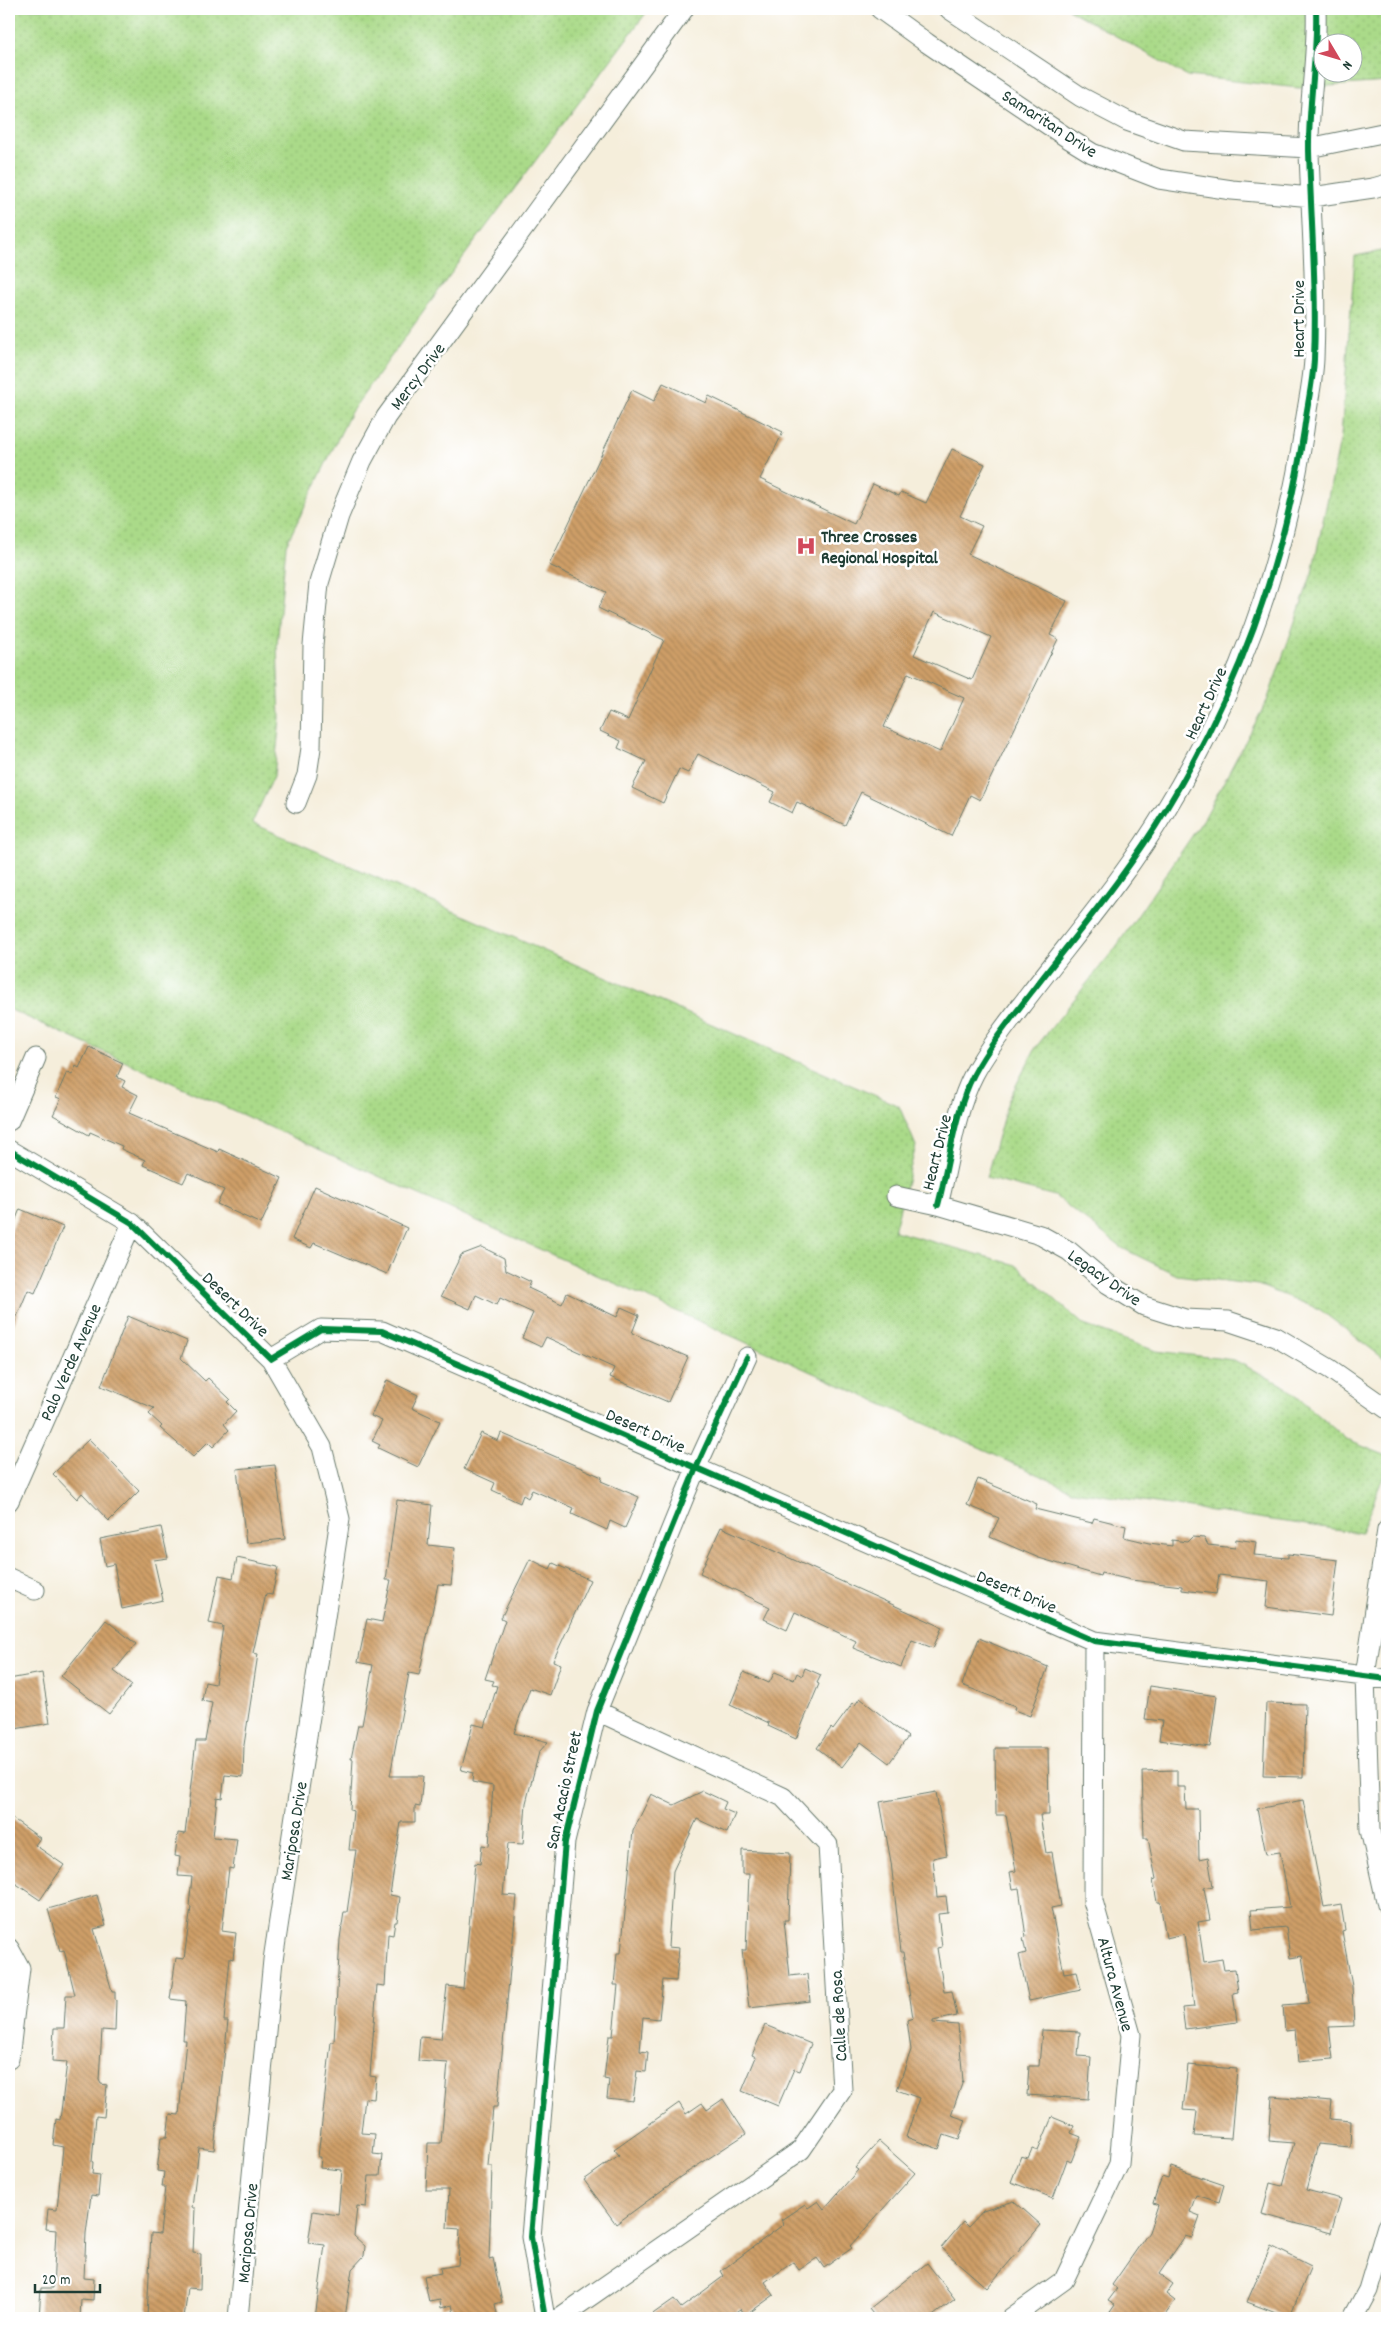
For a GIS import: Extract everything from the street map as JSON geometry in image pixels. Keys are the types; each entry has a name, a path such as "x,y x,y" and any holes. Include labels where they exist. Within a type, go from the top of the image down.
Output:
{"street":[{"name":"Mercy Drive","path":"296,803 307,776 312,748 313,645 319,583 339,516 362,461 386,417 684,9"},
{"name":"Samaritan Drive","path":"880,9 1066,137 1107,160 1159,179 1232,190 1312,197 1373,188 1387,184"},
{"path":"949,9 1081,97 1127,120 1184,141 1309,148 1387,132"},
{"name":"Heart Drive","path":"938,1205 956,1129 974,1075 1012,1017 1120,876 1164,812 1213,726 1248,646 1281,545 1293,492 1314,361 1312,197 1309,148 1317,36 1316,9"},
{"path":"9,1122 36,1058"},
{"name":"Desert Drive","path":"9,1150 132,1223 271,1359 321,1329 382,1331 1094,1640 1387,1679"},
{"name":"Legacy Drive","path":"896,1196 938,1205 1040,1235 1069,1251 1108,1284 1144,1306 1185,1319 1228,1321 1276,1337 1330,1369 1387,1410"},
{"name":"Palo Verde Avenue","path":"9,1502 132,1223"},
{"name":"San Acacio Street","path":"545,2318 531,2237 565,1842 597,1711 696,1468 747,1357"},
{"name":"Mariposa Drive","path":"238,2318 273,1960 340,1519 322,1447 271,1359"},
{"path":"1387,1530 1365,1676 1370,1830 1387,1905"},
{"path":"9,1578 35,1590"},
{"name":"Altura Avenue","path":"1011,2318 1064,2280 1119,2164 1131,2035 1093,1901 1094,1640"},
{"name":"Calle de Rosa","path":"559,2318 801,2150 842,2090 828,1845 783,1797 597,1711"},
{"path":"9,1948 20,1968 9,2059"},
{"path":"1353,2318 1368,2290 1387,2226"}],"green space":[{"path":"9,9 649,9 450,275 351,412 286,545 277,646 280,718 274,776 252,823 899,1106 916,1146 894,1231 1016,1265 1084,1325 1156,1351 1234,1360 1286,1387 1347,1440 1387,1456 1387,1467 1361,1533 1074,1491 9,1009"},
{"path":"1068,9 1387,9 1387,82 1299,88 1187,76"},
{"path":"1387,250 1387,1361 1319,1309 1258,1285 1177,1275 1122,1248 1055,1196 986,1178 1008,1101 1036,1047 1116,947 1205,817 1267,701 1312,573 1341,436 1355,256"}],"building":[{"path":"663,383 706,403 709,396 783,432 760,479 854,524 873,484 899,496 901,492 926,503 952,449 985,464 960,516 982,526 968,554 1067,601 1050,635 1058,639 980,800 970,795 951,836 861,792 845,825 797,802 792,813 770,802 775,792 698,754 688,773 679,769 663,803 632,788 646,761 618,748 621,741 600,731 609,712 628,720 664,640 598,608 606,592 549,565 632,390 654,401","holes":["934,612 991,637 972,680 914,655","908,673 964,698 940,752 884,727"]},
{"path":"89,1047 123,1063 117,1077 125,1081 122,1087 138,1095 129,1113 218,1152 219,1149 282,1178 261,1224 217,1204 224,1190 188,1173 183,1183 143,1165 145,1160 121,1149 122,1146 90,1132 89,1135 53,1115 61,1099 56,1097 67,1072 72,1075 76,1066 79,1068"},
{"path":"315,1186 407,1228 387,1274 314,1243 311,1248 292,1239"},
{"path":"20,1209 63,1227 35,1293 28,1290 9,1336 9,1236"},
{"path":"482,1247 504,1258 506,1270 531,1282 528,1288 562,1304 567,1293 617,1317 621,1307 639,1315 632,1333 688,1357 668,1402 610,1377 614,1368 546,1337 541,1347 522,1338 533,1313 500,1298 497,1305 476,1295 470,1309 441,1296 461,1255"},
{"path":"128,1316 187,1341 181,1358 205,1381 208,1378 230,1399 227,1402 236,1411 224,1424 229,1430 213,1447 208,1442 193,1457 160,1428 162,1426 149,1414 154,1408 101,1386"},
{"path":"387,1380 418,1395 412,1408 440,1421 418,1467 378,1448 380,1445 372,1441 382,1421 371,1416"},
{"path":"481,1433 498,1441 501,1433 602,1477 601,1481 639,1497 625,1528 610,1521 607,1530 572,1514 574,1508 532,1490 528,1498 523,1495 520,1503 492,1490 495,1483 464,1469"},
{"path":"89,1439 139,1491 109,1521 82,1493 77,1499 53,1474"},
{"path":"275,1465 285,1539 246,1543 237,1469"},
{"path":"978,1479 1037,1504 1035,1509 1092,1523 1094,1518 1126,1526 1124,1537 1149,1543 1172,1546 1172,1540 1187,1542 1192,1537 1204,1538 1208,1545 1235,1548 1236,1539 1256,1542 1254,1555 1288,1558 1288,1554 1338,1560 1331,1616 1266,1607 1269,1581 1219,1575 1216,1594 1182,1590 1182,1586 1131,1580 1101,1573 1100,1576 1039,1558 990,1537 999,1518 967,1505"},
{"path":"397,1500 432,1505 428,1545 455,1548 451,1585 438,1584 419,1675 409,1673 390,1776 423,1776 420,1807 415,1806 415,1822 401,1822 390,1895 400,1897 397,1922 395,1922 393,1935 388,1934 385,1986 377,1985 370,2076 376,2077 374,2099 365,2098 361,2133 375,2134 373,2154 382,2155 380,2176 369,2176 366,2207 357,2206 354,2236 365,2246 364,2256 352,2269 345,2318 315,2318 325,2245 308,2243 313,2211 338,2215 342,2170 320,2168 321,2157 318,2157 331,2042 334,2042 340,1939 344,1912 347,1912 356,1850 349,1850 353,1811 350,1810 353,1759 351,1759 358,1725 362,1725 373,1665 358,1662 367,1619 382,1622 391,1580 386,1580"},
{"path":"161,1527 168,1558 154,1560 163,1600 122,1609 114,1564 105,1566 100,1539"},
{"path":"721,1527 942,1627 933,1648 912,1640 901,1667 853,1648 856,1641 795,1612 787,1630 764,1619 770,1607 700,1573"},
{"path":"237,1558 278,1567 272,1595 266,1594 253,1653 258,1654 244,1745 243,1777 225,1775 222,1798 217,1797 213,1837 237,1839 233,1869 229,1868 222,1931 236,1933 233,1959 230,1958 224,2021 228,2021 214,2150 199,2148 192,2208 195,2208 193,2253 201,2254 200,2289 188,2288 184,2318 147,2318 151,2233 160,2234 165,2187 162,2187 164,2172 157,2171 161,2137 167,2137 170,2114 179,2115 186,2040 183,2040 186,2001 170,1999 176,1958 184,1959 191,1907 189,1906 192,1877 178,1876 180,1857 175,1856 178,1833 185,1834 196,1741 205,1741 212,1703 202,1701 205,1682 215,1684 223,1626 209,1623 219,1575 233,1578"},
{"path":"530,1559 550,1569 553,1563 590,1580 553,1661 561,1664 550,1695 530,1688 514,1733 548,1742 539,1752 526,1803 523,1844 508,1843 503,1895 517,1896 497,2107 493,2107 488,2166 492,2166 489,2259 493,2258 502,2302 495,2304 498,2318 455,2318 452,2305 441,2308 440,2300 429,2302 424,2276 441,2273 440,2268 458,2265 460,2229 447,2228 449,2190 426,2190 428,2143 441,2143 448,2063 418,2061 420,2037 441,2039 447,1986 463,1988 475,1863 480,1864 482,1845 489,1846 493,1786 472,1782 473,1773 461,1770 473,1724 485,1727 497,1686 492,1685 494,1681 485,1679 505,1620 501,1618"},
{"path":"106,1620 136,1644 114,1671 132,1685 109,1714 61,1676"},
{"path":"979,1638 1048,1667 1030,1716 1014,1710 1015,1706 962,1685"},
{"path":"805,1668 821,1675 796,1739 768,1726 769,1723 730,1705 744,1672 769,1683 775,1672 794,1680 797,1673 802,1676"},
{"path":"42,1673 50,1723 9,1730 9,1679"},
{"path":"1150,1686 1217,1696 1210,1747 1159,1740 1162,1721 1145,1719"},
{"path":"860,1698 908,1737 889,1763 861,1742 842,1767 817,1748 831,1728 833,1730 853,1703 855,1705"},
{"path":"1266,1703 1305,1704 1303,1777 1263,1776"},
{"path":"995,1748 1048,1748 1049,1815 1040,1815 1046,1853 1052,1852 1061,1906 1051,1908 1064,1973 1077,1971 1081,1990 1029,2001 1019,1955 1026,1953 1023,1938 1026,1937 1019,1888 1013,1889 1010,1872 1016,1871 1006,1815 996,1815"},
{"path":"1177,1770 1177,1787 1185,1787 1186,1809 1198,1809 1199,1859 1208,1857 1213,1886 1204,1888 1210,1920 1198,1922 1204,1962 1222,1959 1224,1970 1235,1969 1238,1992 1233,1993 1237,2022 1185,2029 1182,2008 1194,2007 1184,1934 1166,1938 1160,1902 1157,1902 1153,1880 1156,1879 1148,1838 1144,1838 1142,1771"},
{"path":"703,1791 726,1802 723,1809 735,1814 727,1833 697,1819 673,1871 668,1947 679,1948 676,1981 663,1980 659,2019 643,2017 640,2051 648,2052 646,2072 637,2071 633,2101 607,2098 609,2080 604,2079 609,2036 613,2036 618,1985 614,1985 617,1953 621,1953 633,1831 651,1794 674,1805"},
{"path":"936,1792 947,1855 933,1858 937,1897 946,1896 948,1913 938,1914 942,1947 937,1948 944,1992 952,1991 957,2016 933,2021 933,2023 958,2025 963,2081 951,2115 966,2120 959,2140 944,2135 939,2149 906,2137 919,2098 897,2090 911,2050 907,2020 913,2018 903,1952 901,1952 891,1862 880,1802"},
{"path":"1303,1800 1324,1907 1341,1904 1345,1930 1342,1931 1352,1986 1354,2026 1329,2027 1333,2059 1298,2062 1295,2030 1285,2031 1283,2005 1309,2003 1302,1956 1290,1958 1286,1927 1253,1930 1251,1910 1290,1907 1280,1852 1266,1854 1257,1809"},
{"path":"9,1816 40,1838 35,1845 64,1865 40,1900 12,1881 15,1876 9,1872"},
{"path":"742,1850 790,1853 788,1920 784,1920 790,1976 807,1974 810,2001 749,2008 742,1950 746,1950 749,1874 742,1874"},
{"path":"97,1895 106,1926 94,1929 112,1991 115,1991 116,2000 115,2031 102,2030 99,2080 101,2084 107,2085 104,2117 96,2116 92,2162 92,2174 100,2175 98,2196 91,2195 86,2233 84,2278 94,2279 93,2300 81,2299 80,2318 39,2318 41,2288 53,2288 56,2230 46,2229 48,2209 57,2210 63,2147 53,2145 56,2119 60,2120 67,2062 52,2061 54,2028 64,2028 66,1995 75,1995 64,1950 60,1951 48,1909"},
{"path":"765,2025 811,2044 800,2071 794,2069 778,2106 742,2091 756,2057 752,2055"},
{"path":"1042,2030 1080,2032 1078,2056 1091,2057 1088,2099 1027,2095 1029,2066 1039,2066"},
{"path":"1188,2065 1237,2069 1231,2138 1194,2136 1197,2111 1183,2110"},
{"path":"1272,2096 1332,2101 1330,2119 1351,2121 1350,2147 1318,2144 1306,2190 1341,2199 1331,2233 1262,2214 1270,2183 1282,2186 1294,2143 1269,2141"},
{"path":"723,2099 746,2134 680,2177 616,2224 584,2180 619,2155 614,2149 679,2103 686,2114 702,2103 707,2110"},
{"path":"1052,2117 1074,2126 1071,2133 1081,2137 1071,2162 1067,2160 1053,2198 1011,2182 1021,2156 1028,2158 1032,2149 1038,2151"},
{"path":"879,2141 915,2173 850,2246 852,2248 824,2268 817,2258 799,2270 793,2262 765,2282 774,2295 745,2316 740,2309 727,2318 647,2318 674,2299 681,2308 724,2276 721,2271 784,2224 781,2220 805,2204 808,2208 818,2201 824,2209 858,2170 855,2168"},
{"path":"1171,2167 1224,2185 1219,2202 1196,2195 1190,2212 1200,2216 1192,2238 1185,2236 1159,2274 1173,2284 1166,2294 1175,2301 1163,2318 1106,2318 1115,2305 1108,2301 1117,2289 1112,2285 1149,2232 1158,2205 1153,2203 1162,2176 1168,2178"},
{"path":"1014,2201 1041,2225 987,2288 941,2248 963,2222 968,2227 983,2211"},
{"path":"1271,2246 1311,2266 1289,2318 1247,2302"},
{"path":"927,2263 955,2299 930,2318 876,2318 869,2309"}],"cycle path":[{"path":"938,1205 961,1105 974,1074 986,1053 1008,1023 1134,859 1165,811 1191,767 1214,722 1254,628 1270,579 1284,530 1295,480 1313,368 1315,307 1309,133 1316,44 1316,9"},
{"path":"9,1150 132,1223 271,1359 321,1329 382,1331 1094,1641 1387,1679"},
{"path":"545,2318 531,2237 565,1842 597,1711 696,1468 747,1357"}],"place":[{"name":"Three Crosses Regional Hospital","path":"806,546"}]}
